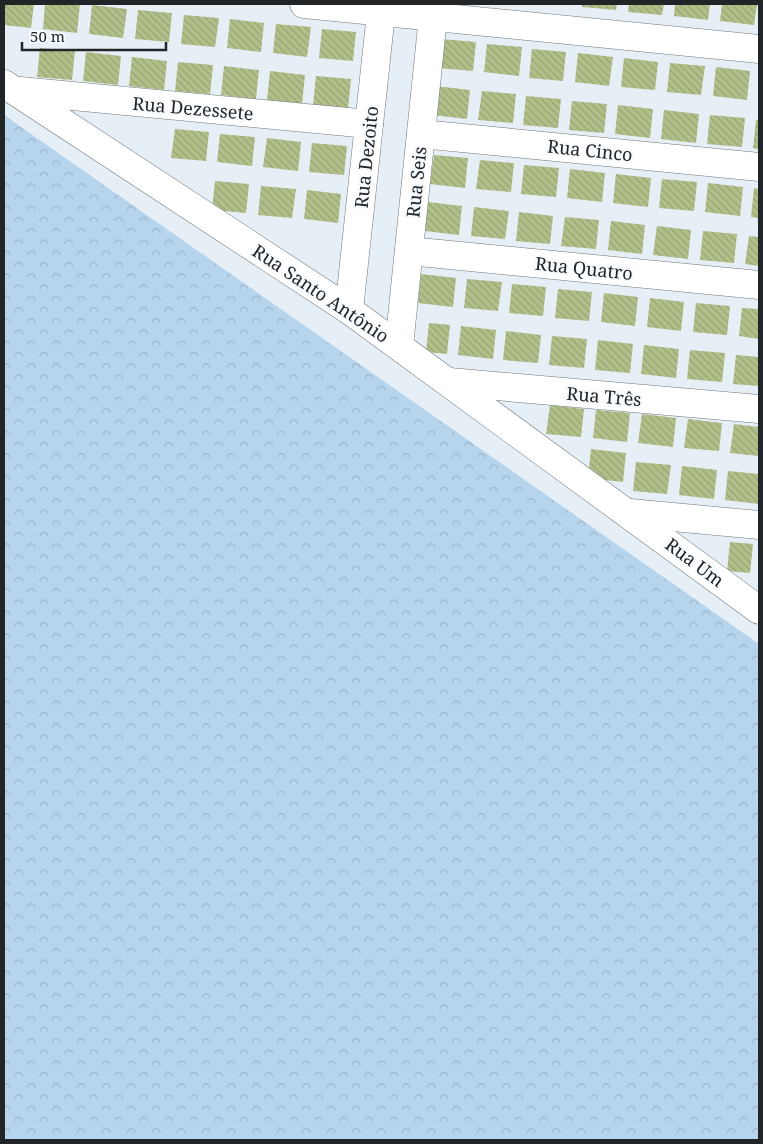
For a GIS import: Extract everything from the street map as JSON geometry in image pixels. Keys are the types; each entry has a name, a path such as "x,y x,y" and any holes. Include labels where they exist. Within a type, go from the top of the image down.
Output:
{"street":[{"path":"304,4 382,8 433,17 523,15 759,49"},
{"name":"Rua Dezoito","path":"349,310 382,8"},
{"name":"Rua Seis","path":"399,346 433,17"},
{"name":"Rua Dezessete","path":"10,88 369,124"},
{"name":"Rua Santo Antônio","path":"10,88 349,310 630,514"},
{"name":"Rua Cinco","path":"421,134 759,167"},
{"name":"Rua Quatro","path":"409,251 759,285"},
{"name":"Rua Três","path":"449,382 759,409"},
{"path":"630,514 759,525"},
{"name":"Rua Um","path":"630,514 759,610"}],"green space":[{"path":"4,115 759,644 759,1140 4,1140"}],"building":[{"path":"4,4 34,4 31,28 4,25"},
{"path":"45,4 80,4 77,33 43,29"},
{"path":"582,4 617,4 616,10 582,7"},
{"path":"629,4 664,4 662,15 628,12"},
{"path":"675,4 710,4 708,20 674,16"},
{"path":"722,4 757,4 754,25 720,21"},
{"path":"92,5 127,9 123,38 89,34"},
{"path":"138,10 172,13 169,42 135,39"},
{"path":"184,15 219,18 215,47 181,44"},
{"path":"230,19 264,23 261,52 227,48"},
{"path":"276,24 311,27 307,57 273,53"},
{"path":"322,29 356,32 353,61 319,58"},
{"path":"441,39 476,42 473,71 438,68"},
{"path":"487,44 522,47 519,76 484,72"},
{"path":"40,48 75,51 72,80 37,77"},
{"path":"532,49 566,52 563,81 529,78"},
{"path":"86,52 121,56 118,85 83,81"},
{"path":"578,53 613,57 609,86 575,82"},
{"path":"132,57 167,61 164,90 129,86"},
{"path":"624,58 658,62 655,90 621,87"},
{"path":"178,62 213,65 210,94 175,91"},
{"path":"670,63 705,66 701,95 667,92"},
{"path":"224,66 259,70 256,99 221,95"},
{"path":"716,67 750,71 747,100 713,96"},
{"path":"270,71 305,75 302,104 267,100"},
{"path":"316,76 351,79 348,109 313,105"},
{"path":"436,86 470,90 467,119 433,115"},
{"path":"482,91 516,94 513,123 478,120"},
{"path":"526,96 561,99 558,128 523,125"},
{"path":"572,101 607,104 604,133 569,130"},
{"path":"618,105 653,109 650,138 615,134"},
{"path":"664,110 699,114 696,143 661,139"},
{"path":"710,115 745,118 742,147 707,144"},
{"path":"756,120 759,120 759,149 753,148"},
{"path":"175,129 209,132 206,161 171,158"},
{"path":"220,134 255,137 252,166 217,162"},
{"path":"267,138 301,142 298,171 263,167"},
{"path":"312,143 347,146 344,175 309,172"},
{"path":"434,155 468,158 465,188 430,184"},
{"path":"480,160 514,163 511,192 476,189"},
{"path":"524,165 559,168 556,197 521,194"},
{"path":"570,169 605,173 602,202 567,198"},
{"path":"616,174 651,178 648,207 613,203"},
{"path":"662,179 697,182 694,211 659,208"},
{"path":"215,181 249,184 246,213 212,210"},
{"path":"708,183 743,187 740,216 705,212"},
{"path":"261,186 296,189 292,218 258,215"},
{"path":"754,188 759,189 759,218 751,217"},
{"path":"307,190 341,194 338,223 304,219"},
{"path":"428,202 462,206 459,235 425,231"},
{"path":"474,207 509,211 505,239 471,236"},
{"path":"519,212 553,216 550,244 516,241"},
{"path":"565,217 599,220 596,249 561,246"},
{"path":"611,221 645,225 642,254 608,250"},
{"path":"657,226 691,230 688,259 653,255"},
{"path":"703,231 737,234 734,263 700,260"},
{"path":"749,236 759,237 759,266 745,264"},
{"path":"421,274 456,278 453,307 418,303"},
{"path":"467,279 502,282 498,311 464,308"},
{"path":"512,284 546,287 543,316 509,313"},
{"path":"558,289 592,292 589,321 555,318"},
{"path":"604,293 638,297 635,326 601,322"},
{"path":"650,298 684,302 681,331 647,327"},
{"path":"696,303 730,306 727,335 693,332"},
{"path":"742,308 759,309 759,339 739,336"},
{"path":"429,323 450,325 447,354 426,352"},
{"path":"461,326 496,330 493,359 458,355"},
{"path":"506,331 541,335 538,363 503,360"},
{"path":"552,336 587,339 584,368 549,365"},
{"path":"598,340 633,344 630,373 595,370"},
{"path":"644,345 679,349 676,378 641,374"},
{"path":"690,350 725,353 722,382 687,379"},
{"path":"736,355 759,357 759,386 733,384"},
{"path":"550,405 584,409 581,437 546,434"},
{"path":"596,410 630,413 627,442 593,438"},
{"path":"642,414 676,418 673,447 638,443"},
{"path":"688,419 722,423 719,451 684,448"},
{"path":"734,424 759,427 759,456 730,453"},
{"path":"591,449 626,453 623,482 588,478"},
{"path":"636,462 671,465 667,494 633,491"},
{"path":"682,466 717,470 714,499 679,495"},
{"path":"728,471 759,474 759,504 725,500"},
{"path":"730,542 753,544 750,573 727,571"}]}
